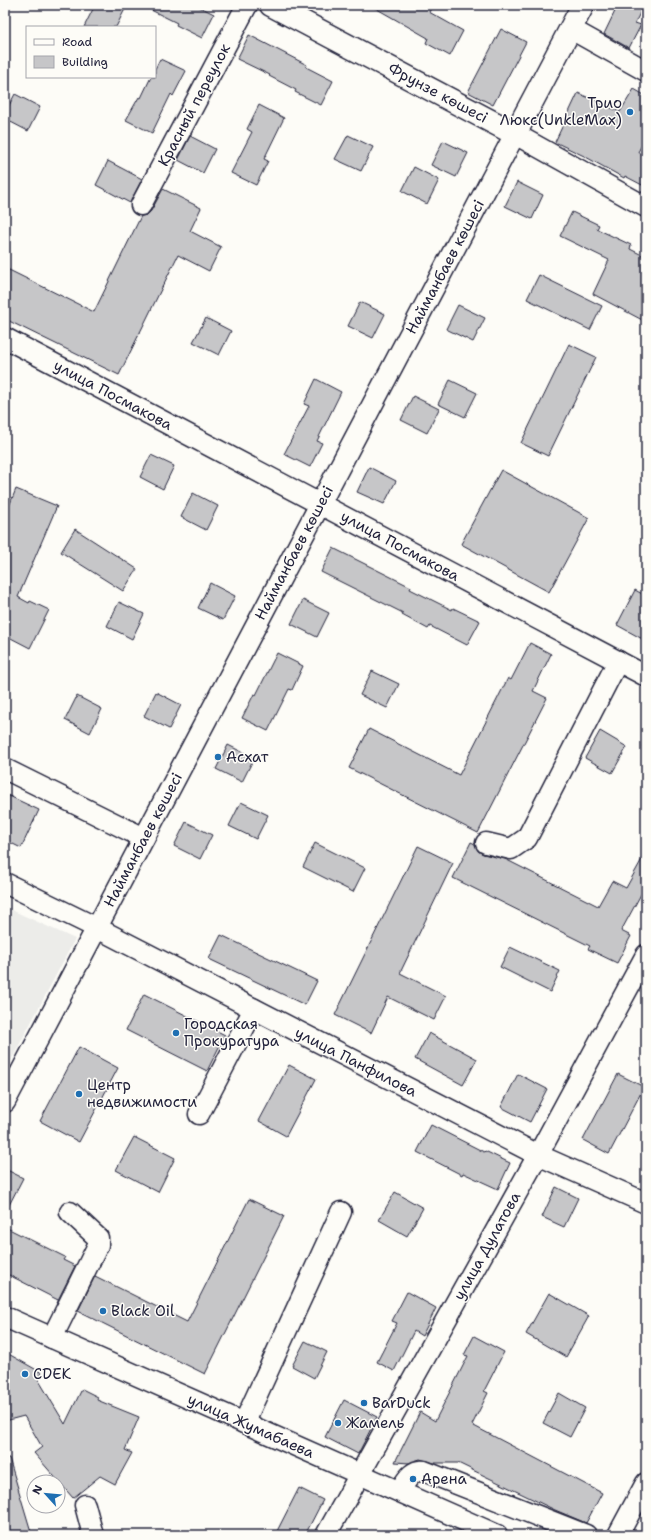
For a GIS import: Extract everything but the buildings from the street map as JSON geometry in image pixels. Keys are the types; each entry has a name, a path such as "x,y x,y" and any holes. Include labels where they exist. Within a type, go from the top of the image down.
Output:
{"main road":[{"name":"Фрунзе көшесі","path":"271,5 515,134"},
{"name":"Найманбаев көшесі","path":"515,134 583,5"}],"street":[{"name":"Красный переулок","path":"141,205 247,5"},
{"path":"571,29 646,71"},
{"name":"Фрунзе көшесі","path":"515,134 646,207"},
{"name":"Найманбаев көшесі","path":"5,1102 515,134"},
{"name":"улица Посмакова","path":"5,338 646,676"},
{"path":"486,843 511,849 527,838 618,661"},
{"path":"5,769 144,838"},
{"name":"улица Панфилова","path":"5,883 97,928 538,1155 646,1202"},
{"name":"улица Дулатова","path":"326,1535 538,1155 646,955"},
{"path":"199,1114 254,1009"},
{"path":"52,1338 98,1245 98,1238 70,1212"},
{"path":"244,1423 341,1212"},
{"name":"улица Жумабаева","path":"5,1317 497,1535"},
{"path":"399,1491 413,1472 418,1470 424,1471 586,1535"},
{"path":"618,1535 646,1483"},
{"path":"85,1505 93,1535"}],"shaded area":[{"path":"5,907 75,939 5,1072"}],"place":[{"name":"Трио Люкс(UnkleMax)","path":"630,112"},
{"name":"Асхат","path":"218,757"},
{"name":"Городская Прокуратура","path":"176,1033"},
{"name":"Центр недвижимости","path":"79,1094"},
{"name":"Black Oil","path":"103,1311"},
{"name":"CDEK","path":"25,1374"},
{"name":"BarDuck","path":"364,1403"},
{"name":"Жамель","path":"338,1423"},
{"name":"Арена","path":"413,1479"}]}
